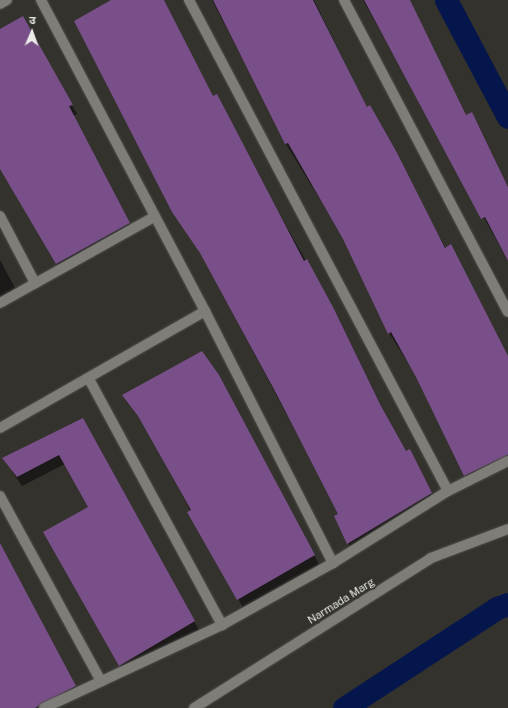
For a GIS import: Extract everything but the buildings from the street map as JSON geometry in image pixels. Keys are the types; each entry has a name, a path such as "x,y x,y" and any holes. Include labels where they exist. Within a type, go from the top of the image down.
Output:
{"street":[{"path":"0,4 7,0"},
{"path":"41,0 154,217 206,311 333,563"},
{"path":"189,0 448,491"},
{"path":"344,0 508,312"},
{"path":"0,216 35,283"},
{"path":"0,303 154,217"},
{"path":"0,428 89,379 206,311"},
{"path":"89,379 222,625"},
{"path":"44,708 222,625 333,563 448,491 508,462"},
{"path":"0,496 101,681"},
{"name":"Narmada Marg","path":"194,708 432,558 508,529"}],"waterway":[{"path":"446,0 508,117"},
{"path":"344,708 497,608 508,604"}]}
